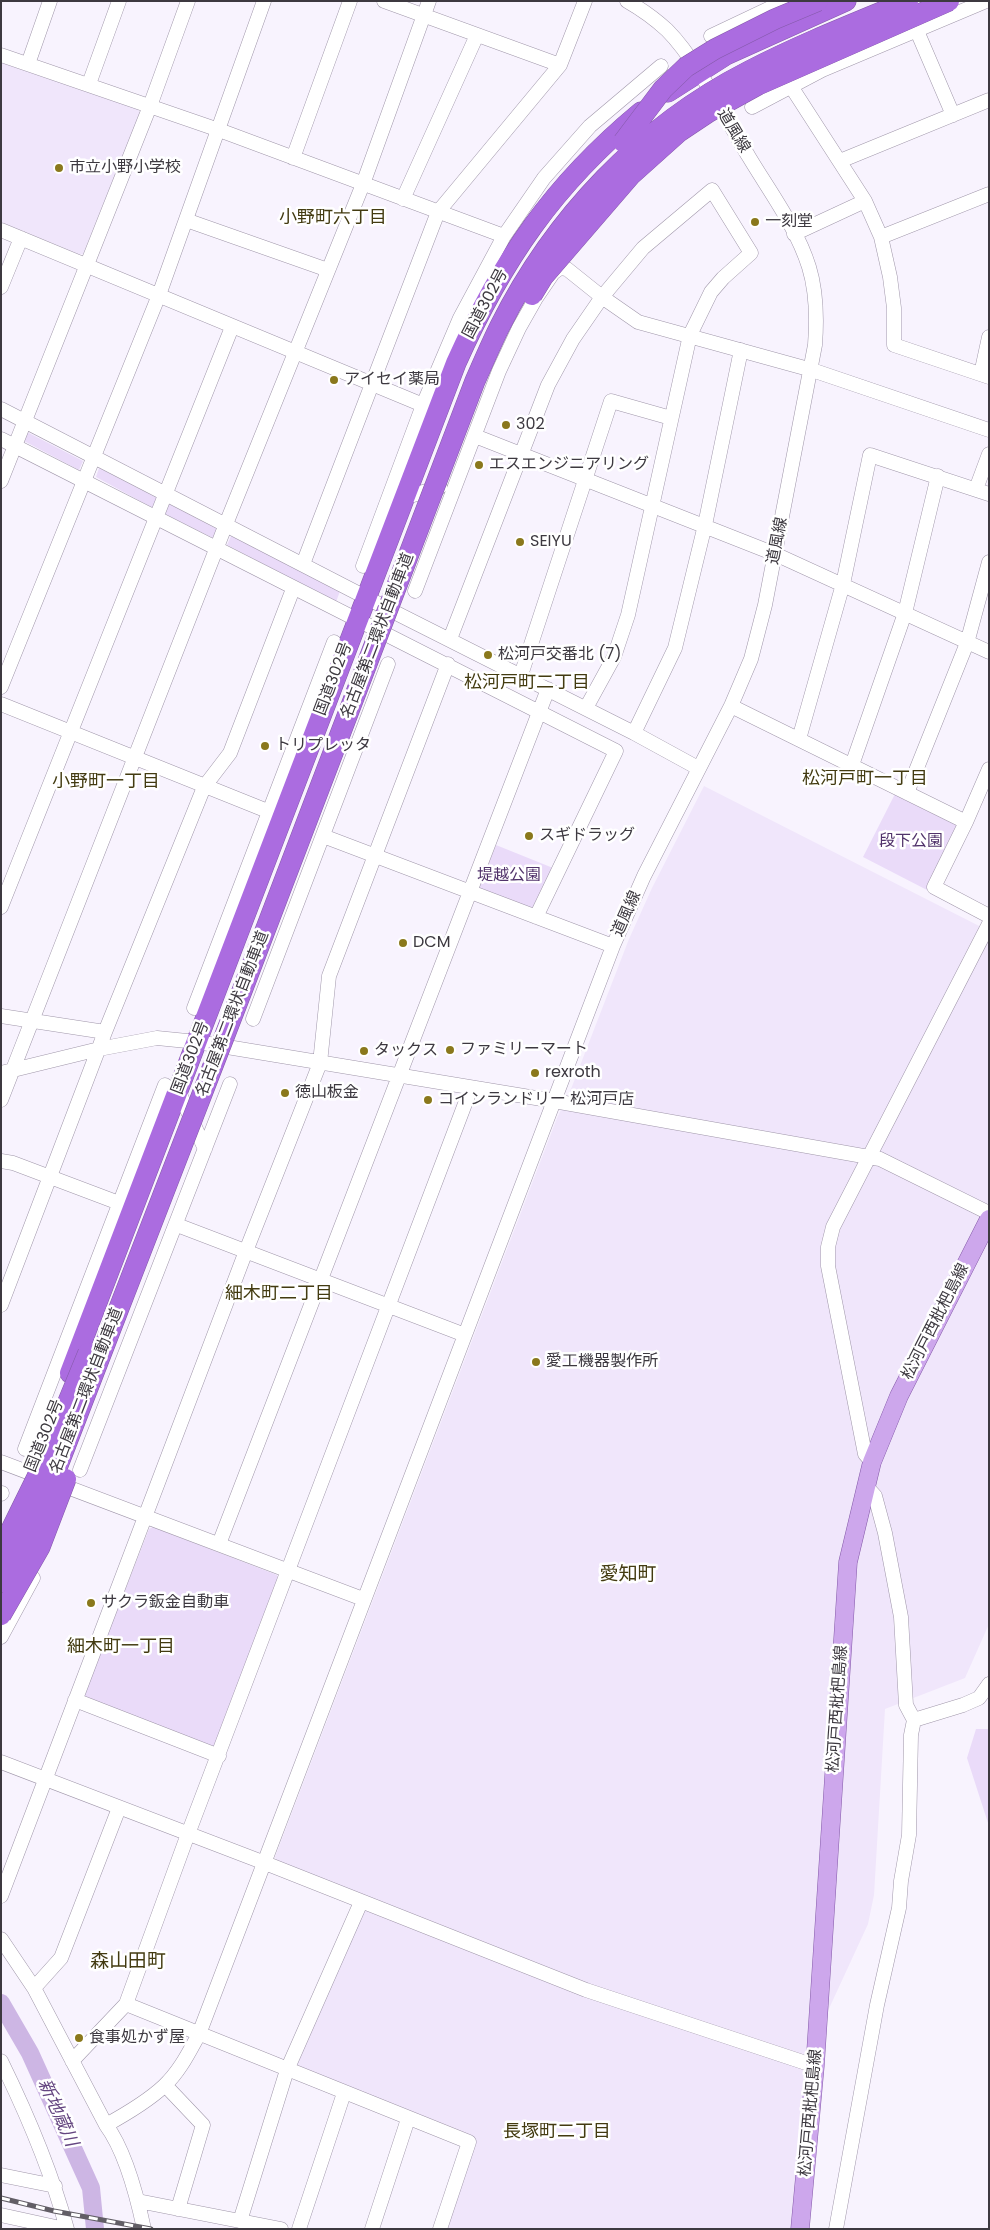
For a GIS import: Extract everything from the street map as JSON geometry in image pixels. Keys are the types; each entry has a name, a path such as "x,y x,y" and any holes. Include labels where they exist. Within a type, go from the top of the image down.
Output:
{"highway":[{"path":"620,137 686,67 715,49 775,19 818,1"},
{"name":"国道302号","path":"1,1535 30,1473 51,1400 74,1365 149,1146 172,1088 197,1042 232,949 310,723 336,676 456,363 492,287 549,203 572,177 620,137 643,110 698,72 754,42 846,1"},
{"name":"名古屋第二環状自動車道","path":"1,1582 28,1534 50,1486 99,1343 407,522 488,321 512,278 538,239 620,137 703,81 742,59 875,1"},
{"name":"名古屋第二環状自動車道","path":"1,1550 99,1343 420,528 475,381 499,326 523,283 547,247 602,180 631,152 674,116 748,71 796,48 908,1"},
{"path":"420,528 483,384 522,310 543,277 631,175 679,132 750,90 949,1"},
{"path":"1,1528 99,1343"},
{"path":"1,1615 40,1547 62,1491 99,1343"}],"main road":[{"name":"松河戸西枇杷島線","path":"800,2229 815,2066 848,1562 872,1462 899,1396 923,1345 989,1219"}],"street":[{"path":"28,64 50,1"},
{"path":"89,84 119,1"},
{"path":"1,481 150,106 188,1"},
{"path":"1,687 159,295 264,1"},
{"path":"294,158 350,1"},
{"path":"384,1 560,64"},
{"path":"1,1100 7,1072 31,1022 136,758 226,524 363,184 429,1"},
{"path":"303,564 438,212 560,64 585,1"},
{"name":"道風線","path":"106,2125 130,2111 165,2085 183,2063 199,2034 613,946 644,876 731,706 751,660 765,605 812,370 817,317 809,265 794,234 698,72 667,31 639,8 627,1"},
{"path":"711,36 785,1"},
{"path":"752,107 822,70 986,1"},
{"path":"753,16 754,42"},
{"path":"777,31 822,70"},
{"path":"916,31 953,115"},
{"path":"403,199 477,35"},
{"path":"1,55 219,130 504,236"},
{"path":"363,566 423,405 460,318 504,236 544,178 590,126 661,66"},
{"path":"794,91 865,201 881,237 890,277 894,308 894,345 985,376 989,337"},
{"path":"840,162 989,100"},
{"path":"590,126 620,137"},
{"path":"450,639 548,385 573,339 602,297 643,248 712,190 751,253 723,278 711,292 690,336 621,638 614,657 586,708"},
{"path":"881,237 989,194"},
{"path":"794,234 865,201"},
{"path":"186,220 328,270"},
{"path":"1,230 423,405"},
{"path":"1,287 21,238"},
{"path":"415,591 499,371 519,328 536,298 553,273 560,268 567,269 602,297 638,322 812,370 989,430"},
{"path":"1,907 232,327"},
{"path":"634,732 675,648 705,525 741,350"},
{"path":"521,676 611,401 671,418"},
{"path":"1,409 366,597 634,732 698,768"},
{"path":"475,436 775,554 989,652"},
{"path":"1,440 293,589 448,664 616,751 536,917"},
{"path":"799,739 843,584 870,455 982,491 989,454"},
{"path":"852,766 905,613 938,476"},
{"path":"404,498 457,482"},
{"path":"907,793 968,642 989,562"},
{"path":"2,1304 105,1032 204,787 230,753 293,589"},
{"path":"194,1008 270,812 310,723 334,642"},
{"path":"253,1019 388,664"},
{"path":"1,1896 246,1251 320,1062 328,976 448,664"},
{"path":"336,676 360,739"},
{"path":"219,1544 548,689"},
{"path":"1,704 270,812"},
{"path":"731,706 966,822"},
{"path":"989,769 966,822 934,887 989,916"},
{"path":"323,836 613,946"},
{"path":"872,1462 865,1454 828,1266 828,1247 833,1227 989,924"},
{"path":"232,949 288,928"},
{"path":"212,962 218,985"},
{"path":"1,1016 105,1032"},
{"path":"7,1072 99,1049 157,1038 197,1042 554,1101 880,1159 989,1213"},
{"path":"80,1470 177,1225 230,1084"},
{"path":"172,1088 205,1149"},
{"path":"72,2061 126,2004 188,1834 471,1088"},
{"path":"25,1448 51,1400 119,1203 149,1146"},
{"path":"1,1161 13,1163 119,1203"},
{"path":"177,1225 465,1335"},
{"path":"74,1365 123,1361"},
{"path":"1,1462 364,1599"},
{"path":"836,2229 877,2005 899,1908 901,1881 909,1835 911,1735 914,1720 906,1705 901,1617 886,1541 875,1496 866,1486"},
{"path":"1,1637 26,1592 60,1514"},
{"path":"1,1556 26,1592"},
{"path":"914,1720 963,1705 978,1698 989,1684"},
{"path":"76,1700 219,1756"},
{"path":"1,1762 604,1996 815,2066"},
{"path":"34,1988 61,1958 119,1808"},
{"path":"240,2221 287,2070 361,1902"},
{"path":"1,1939 34,1988 106,2125 114,2136 138,2201 144,2229"},
{"path":"126,2004 469,2142 440,2229"},
{"path":"1,2061 32,2124 55,2186 66,2229 1,2216"},
{"path":"165,2085 203,2125 178,2208"},
{"path":"299,2229 344,2093"},
{"path":"372,2229 408,2119"},
{"path":"1,2175 55,2186"},
{"path":"138,2201 282,2229"}],"shaded area":[{"name":"市立小野小学校","path":"1,62 138,109 140,114 83,254 1,222"},
{"path":"704,786 989,931 989,1624 965,1678 885,1709 874,1895 868,1924 808,2054 794,2229 443,2229 471,2138 295,2066 367,1898 277,1863 275,1857 557,1118 571,1089 629,939 652,888"}],"green space":[{"path":"27,432 83,461 79,470 24,441"},
{"path":"99,468 157,498 153,508 96,477"},
{"path":"169,504 219,530 215,539 165,514"},
{"path":"231,536 340,591 336,602 227,545"},
{"name":"段下公園","path":"895,794 957,825 959,829 927,890 863,857"},
{"name":"堤越公園","path":"496,845 553,868 531,910 478,889"},
{"path":"153,1527 277,1575 278,1578 214,1747 210,1748 83,1697 149,1529"},
{"path":"976,1729 989,1729 989,1826 967,1758"}],"waterway":[{"name":"新地蔵川","path":"1,2003 30,2053 91,2188 95,2229"}],"railway":[{"path":"1,2198 54,2211 151,2229"}],"place":[{"name":"市立小野小学校","path":"59,168"},
{"name":"一刻堂","path":"755,222"},
{"name":"アイセイ薬局","path":"334,380"},
{"name":"302","path":"506,425"},
{"name":"エスエンジニアリング","path":"479,465"},
{"name":"SEIYU","path":"520,542"},
{"name":"松河戸交番北 (7)","path":"488,655"},
{"name":"トリプレッタ","path":"265,746"},
{"name":"スギドラッグ","path":"529,836"},
{"name":"DCM","path":"403,943"},
{"name":"ファミリーマート","path":"450,1050"},
{"name":"タックス","path":"364,1051"},
{"name":"rexroth","path":"535,1073"},
{"name":"徳山板金","path":"285,1093"},
{"name":"コインランドリー 松河戸店","path":"428,1100"},
{"name":"愛工機器製作所","path":"536,1362"},
{"name":"サクラ鈑金自動車","path":"91,1603"},
{"name":"食事処かず屋","path":"79,2038"}],"district":[{"name":"小野町六丁目","path":"333,218"},
{"name":"松河戸町二丁目","path":"527,683"},
{"name":"松河戸町一丁目","path":"865,779"},
{"name":"小野町一丁目","path":"106,782"},
{"name":"細木町二丁目","path":"279,1294"},
{"name":"愛知町","path":"628,1575"},
{"name":"細木町一丁目","path":"121,1647"},
{"name":"森山田町","path":"128,1962"},
{"name":"長塚町二丁目","path":"557,2132"}]}
